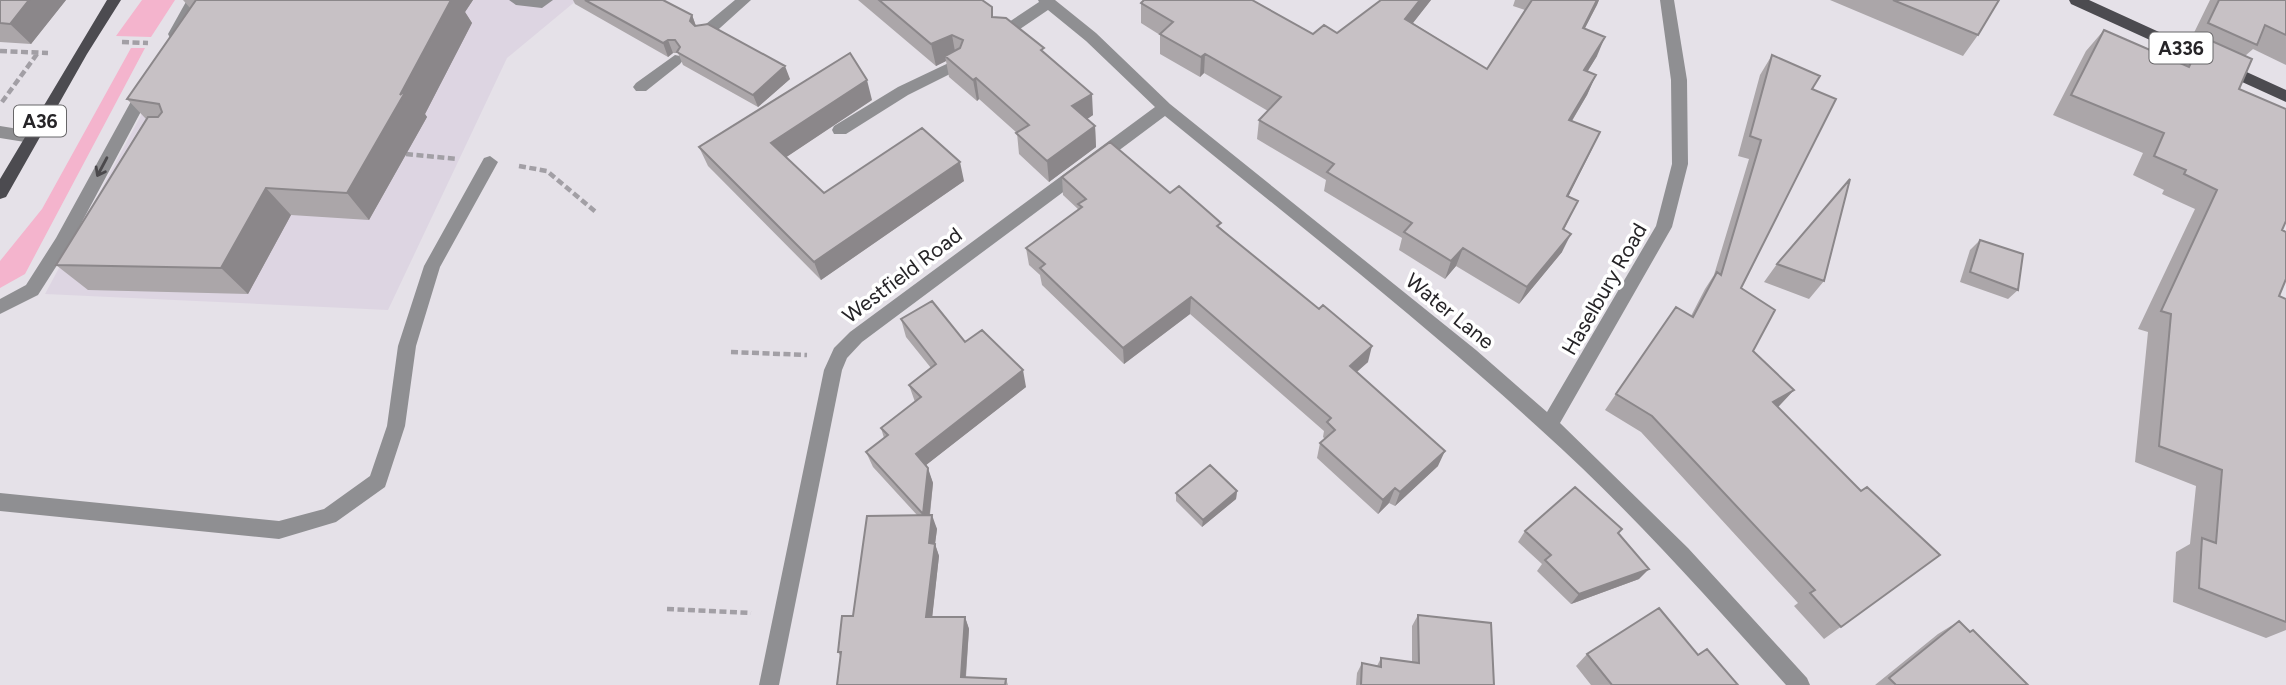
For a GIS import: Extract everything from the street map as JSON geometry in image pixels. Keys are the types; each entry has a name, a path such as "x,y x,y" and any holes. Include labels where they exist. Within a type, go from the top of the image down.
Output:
{"main road":[{"name":"A36","path":"0,193 82,50 114,0"},
{"name":"A336","path":"2076,0 2286,96"}],"street":[{"path":"170,44 194,0"},
{"path":"516,0 542,3 546,0"},
{"path":"705,33 744,0"},
{"name":"Haselbury Road","path":"1549,425 1664,227 1680,164 1679,80 1667,0"},
{"path":"1002,34 1046,1"},
{"name":"Water Lane","path":"1046,1 1091,37 1165,108 1470,355 1549,425 1681,554 1800,685"},
{"path":"641,87 675,60"},
{"path":"840,130 903,91 957,64"},
{"path":"0,307 32,290 62,243 151,77"},
{"name":"Westfield Road","path":"769,685 834,370 840,353 856,337 1165,108"},
{"path":"0,132 31,137"},
{"path":"121,133 144,135"},
{"path":"0,502 279,530 329,516 378,481 396,426 407,346 432,266 490,162"}],"path":[{"path":"0,51 37,54 82,50 120,42 170,44"},
{"path":"0,106 37,54"},
{"path":"406,154 547,170 597,213"},
{"path":"731,352 818,355 840,353"},
{"path":"667,609 783,615"}],"shaded area":[{"path":"142,0 175,0 151,37 116,36"},
{"path":"203,0 577,0 507,58 388,310 45,294"},
{"path":"131,48 145,48 25,274 0,288 0,261 42,209"}],"building":[{"path":"0,0 29,0 10,24 0,23"},
{"path":"196,0 451,0 400,95 407,89 347,193 266,188 221,268 56,265 148,117 158,117 162,112 159,104 127,99"},
{"path":"585,0 663,0 692,15 690,21 695,26 708,24 785,66 753,95 677,52 680,47 675,40 663,43"},
{"path":"879,0 982,0 992,7 992,17 1006,18 1044,48 1041,50 1092,94 1072,106 1095,126 1047,161 1016,133 1029,125 976,78 973,80 945,56 960,48 963,40 952,35 931,44"},
{"path":"1144,0 1252,0 1313,34 1324,25 1337,33 1381,0 1420,0 1405,19 1487,69 1532,0 1597,0 1583,28 1605,37 1584,70 1596,75 1569,120 1600,132 1567,196 1578,201 1563,229 1571,234 1527,287 1463,248 1451,261 1404,232 1412,223 1327,172 1334,164 1259,120 1281,97 1205,54 1201,57 1160,34 1173,22 1141,3"},
{"path":"1893,0 1999,0 1978,35"},
{"path":"2219,0 2286,0 2286,35 2265,25 2257,45 2208,23"},
{"path":"2104,30 2189,67 2203,37 2252,59 2239,89 2286,109 2286,221 2282,230 2286,232 2286,279 2279,296 2286,299 2286,622 2199,588 2202,538 2216,543 2222,470 2159,446 2171,314 2161,311 2217,190 2184,174 2186,170 2154,156 2164,133 2071,95"},
{"path":"850,53 867,80 771,143 824,193 922,128 960,162 814,262 699,147"},
{"path":"1772,55 1820,76 1812,89 1836,99 1741,288 1775,310 1753,351 1794,390 1773,402 1861,491 1867,487 1940,555 1841,627 1810,593 1815,590 1652,416 1616,394 1676,307 1693,317 1717,272 1721,275 1761,140 1750,136"},
{"path":"1110,142 1170,193 1179,186 1221,223 1217,226 1319,309 1323,305 1372,346 1350,366 1445,451 1400,492 1395,488 1383,500 1320,443 1335,430 1327,422 1331,418 1191,297 1123,348 1040,268 1045,264 1026,248 1082,207 1078,204 1086,199 1062,177"},
{"path":"1850,179 1824,281 1777,264"},
{"path":"1980,240 2023,254 2018,290 1970,272"},
{"path":"932,301 965,342 982,330 1023,370 916,454 928,468 923,514 866,452 888,435 881,428 921,397 909,385 936,364 901,319"},
{"path":"1210,465 1237,491 1203,520 1176,493"},
{"path":"1575,487 1622,529 1618,533 1649,569 1579,594 1545,560 1551,555 1525,531"},
{"path":"932,515 929,543 935,544 926,617 965,617 961,677 1006,679 1005,685 837,685 842,616 853,616 867,516"},
{"path":"1659,608 1698,655 1707,649 1738,685 1612,685 1587,654"},
{"path":"1418,615 1491,623 1494,685 1361,685 1362,663 1381,667 1381,658 1419,663"},
{"path":"1959,621 1970,632 1973,630 2028,685 1896,685 1889,678"}]}
